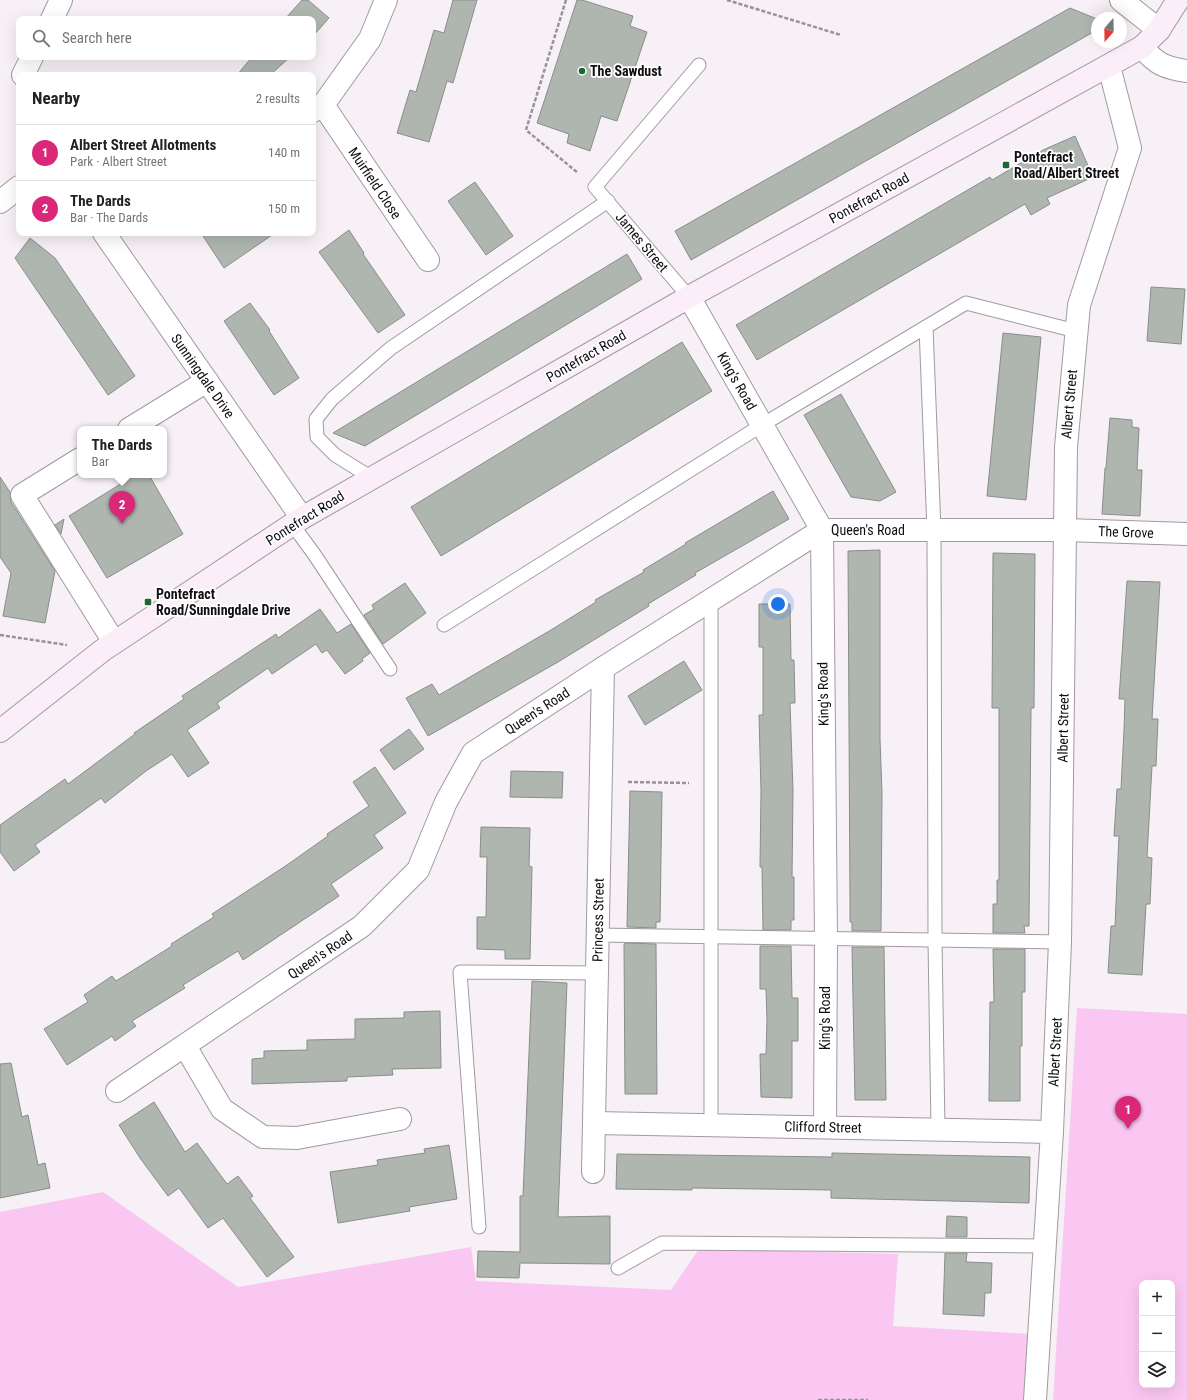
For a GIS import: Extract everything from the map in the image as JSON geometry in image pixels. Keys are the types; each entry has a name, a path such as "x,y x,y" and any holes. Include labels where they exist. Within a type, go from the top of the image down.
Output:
{"street":[{"path":"53,16 61,0"},
{"path":"318,108 370,39 386,0"},
{"path":"1121,0 1159,30"},
{"name":"Pontefract Road","path":"0,731 109,646 297,521 689,297 1142,47 1159,30 1178,0"},
{"path":"1142,47 1153,60 1170,69 1187,71"},
{"path":"24,72 30,60"},
{"name":"Albert Street","path":"1035,1400 1052,1132 1060,942 1066,447 1079,305 1130,148 1109,66"},
{"name":"Muirfield Close","path":"318,108 428,260"},
{"path":"0,202 16,189"},
{"name":"Sunningdale Drive","path":"112,236 297,521"},
{"name":"King's Road","path":"689,297 822,530 826,938 824,1127"},
{"path":"134,426 207,381"},
{"path":"77,461 22,495 109,646"},
{"name":"Queen's Road","path":"117,1091 362,926 418,870 446,802 474,753 603,668 822,530 1065,530"},
{"name":"The Grove","path":"1065,530 1187,534"},
{"name":"Princess Street","path":"593,1172 603,668"},
{"path":"185,1046 222,1109 263,1137 297,1138 400,1119"},
{"name":"Clifford Street","path":"594,1123 1052,1132"}],"lane":[{"path":"595,187 698,65"},
{"name":"James Street","path":"595,187 689,297"},
{"path":"372,478 335,455 317,437 316,419 332,399 391,348 608,201"},
{"path":"444,625 762,425 966,303 1076,331"},
{"path":"926,327 934,530 935,940 938,1129"},
{"path":"297,521 314,554 390,669"},
{"path":"711,600 711,1126"},
{"path":"597,935 1060,942"},
{"path":"479,1227 460,972 597,973"},
{"path":"618,1268 662,1243 1045,1246"}],"path":[{"path":"566,0 526,130 595,187"},
{"path":"727,0 841,35"},
{"path":"0,636 109,646"},
{"path":"600,782 711,784"},
{"path":"818,1400 868,1400"}],"shaded area":[{"path":"1077,1008 1187,1014 1187,1400 1053,1400"},
{"path":"103,1192 238,1287 471,1247 476,1281 671,1290 699,1249 898,1254 893,1326 1031,1334 1024,1400 0,1400 0,1212"}],"building":[{"path":"302,0 308,0 329,18 316,33 316,16 288,16"},
{"path":"453,0 477,0 453,83 447,81 429,142 397,133 410,90 416,92 434,30 444,33"},
{"path":"577,0 582,0 633,16 630,26 647,32 617,121 601,116 590,151 567,143 569,134 537,123"},
{"path":"1070,8 1091,17 1091,33 691,260 675,231"},
{"path":"250,60 287,60 273,72 240,72"},
{"path":"1075,136 1093,177 1047,198 1050,204 1031,215 1025,204 757,360 736,325 990,177 992,180 1043,150"},
{"path":"475,182 513,236 486,255 448,201"},
{"path":"349,230 364,253 363,254 405,315 378,333 319,252"},
{"path":"203,236 271,236 224,268"},
{"path":"30,238 55,258 135,376 108,395 15,258"},
{"path":"627,254 642,279 365,446 333,433"},
{"path":"1151,287 1185,289 1181,344 1147,341"},
{"path":"250,303 270,330 269,331 299,378 274,395 224,321"},
{"path":"1003,333 1041,337 1026,500 987,496"},
{"path":"682,342 712,391 441,556 411,507"},
{"path":"841,394 896,492 880,501 851,497 804,415"},
{"path":"1110,418 1132,420 1132,427 1139,428 1137,470 1142,470 1140,516 1102,514"},
{"path":"0,477 10,492 11,502 55,571 45,623 3,616 11,573 0,557"},
{"path":"130,478 151,478 183,534 107,578 69,516"},
{"path":"773,491 789,519 695,573 696,575 648,604 649,606 558,662 428,736 406,698 432,684 439,695 551,630 596,602 595,600 644,572 643,570 686,544 685,543"},
{"path":"64,519 61,534 55,525"},
{"path":"880,550 880,739 882,793 881,931 852,931 852,922 850,922 848,551"},
{"path":"993,553 1035,554 1034,708 1031,708 1029,926 1024,926 1025,933 993,933 993,904 997,904 997,880 999,880 999,708 992,708"},
{"path":"1127,581 1160,582 1152,719 1158,719 1156,766 1152,766 1147,857 1152,858 1150,904 1146,904 1142,975 1108,973 1111,926 1115,926 1119,836 1114,836 1117,789 1121,789 1125,699 1119,699"},
{"path":"405,583 426,613 383,644 364,615 374,609 372,605"},
{"path":"759,604 790,604 791,660 794,660 795,703 790,703 793,791 792,877 794,877 794,920 791,920 791,930 763,930 762,867 760,867 761,791 759,715 763,715 763,647 759,647"},
{"path":"320,609 337,633 351,624 370,653 362,659 363,661 345,674 327,650 322,653 316,644 272,674 268,668 217,703 220,708 187,730 209,763 188,777 172,754 146,771 105,803 101,798 35,845 40,852 14,871 0,852 0,825 65,779 68,784 135,734 134,733 184,699 182,696 276,634 278,638"},
{"path":"684,661 702,690 645,725 628,696"},
{"path":"409,729 424,749 394,770 380,750"},
{"path":"375,767 406,813 374,835 383,848 331,884 339,896 243,960 238,951 183,985 185,988 132,1021 136,1026 115,1041 112,1036 67,1065 44,1029 88,1002 84,995 112,976 116,981 172,946 171,944 214,917 212,914 287,865 328,836 327,834 369,806 353,782"},
{"path":"511,771 563,772 562,798 510,797"},
{"path":"630,791 662,792 660,922 656,922 656,928 627,927"},
{"path":"481,827 530,828 529,866 532,867 530,959 505,959 505,950 477,949 477,917 486,917 487,857 480,857"},
{"path":"624,944 656,944 657,1094 625,1094"},
{"path":"760,946 791,946 792,998 798,998 798,1041 792,1041 792,1098 761,1097 760,1054 766,1054 767,1020 766,989 760,989"},
{"path":"852,947 884,947 886,1100 855,1100"},
{"path":"993,949 1025,949 1025,992 1022,992 1022,1046 1020,1046 1020,1101 989,1101 990,1002 994,1002"},
{"path":"532,981 567,983 558,1217 610,1216 610,1264 520,1263 519,1278 477,1277 478,1251 520,1252 520,1196 523,1196"},
{"path":"440,1011 441,1068 392,1069 393,1075 347,1077 347,1081 252,1084 252,1059 264,1058 264,1051 307,1050 307,1040 355,1039 355,1019 404,1018 404,1012"},
{"path":"11,1063 22,1117 28,1115 38,1165 45,1163 50,1188 0,1198 0,1064"},
{"path":"154,1102 185,1152 197,1143 227,1184 238,1176 253,1196 250,1198 294,1257 267,1277 223,1218 208,1228 179,1188 168,1196 140,1158 119,1125"},
{"path":"449,1145 457,1199 409,1207 410,1211 338,1223 330,1172 378,1165 377,1160 425,1153 424,1149"},
{"path":"832,1153 1030,1157 1029,1203 831,1198 831,1190 692,1188 692,1190 616,1189 617,1154 832,1157"},
{"path":"947,1216 967,1217 967,1237 946,1237"},
{"path":"945,1253 967,1253 966,1262 992,1263 991,1293 985,1293 984,1316 943,1314"}],"place":[{"name":"The Sawdust","path":"582,71"},
{"name":"Pontefract Road/Albert Street","path":"1006,165"},
{"name":"The Dards","path":"122,524"},
{"name":"Pontefract Road/Sunningdale Drive","path":"148,602"},
{"name":"Albert Street Allotments","path":"1128,1129"}]}
